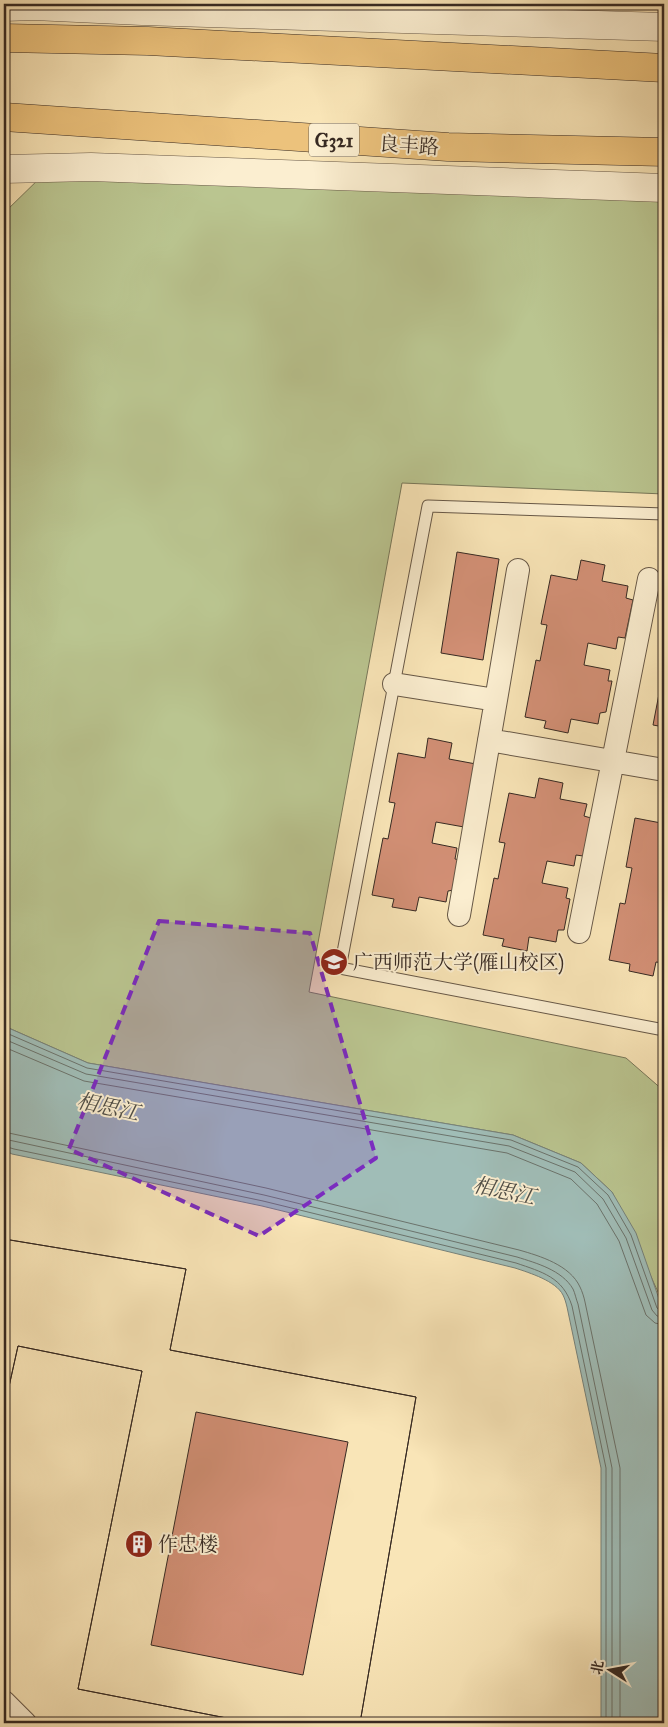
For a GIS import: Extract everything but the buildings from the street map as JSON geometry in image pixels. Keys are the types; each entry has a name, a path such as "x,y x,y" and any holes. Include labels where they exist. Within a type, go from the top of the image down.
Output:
{"highway":[{"path":"4,38 148,41 664,68"},
{"name":"良丰路","path":"4,117 448,147 664,152"}],"street":[{"path":"4,7 426,11 664,27"},
{"path":"4,168 91,167 664,188"},
{"path":"459,914 518,570"},
{"path":"579,932 649,579"},
{"path":"394,684 496,700"},
{"path":"489,740 664,770"},
{"path":"4,1702 26,1723"}],"lane":[{"path":"664,514 428,506 340,968 664,1030"}],"highlighted area":[{"path":"159,921 310,933 376,1158 259,1236 69,1149"}],"green space":[{"path":"46,172 664,200 664,494 402,483 309,992 626,1058 664,1091 664,1313 658,1292 612,1192 581,1163 513,1135 88,1063 4,1026 4,213"}],"water":[{"name":"相思江","path":"4,1026 88,1063 513,1135 581,1163 612,1192 636,1233 664,1313 664,1723 601,1723 601,1468 567,1307 560,1290 542,1278 515,1268 262,1206 12,1154 4,1150"}],"place":[{"name":"广西师范大学(雁山校区)","path":"334,962"},
{"name":"作忠楼","path":"139,1544"}]}
